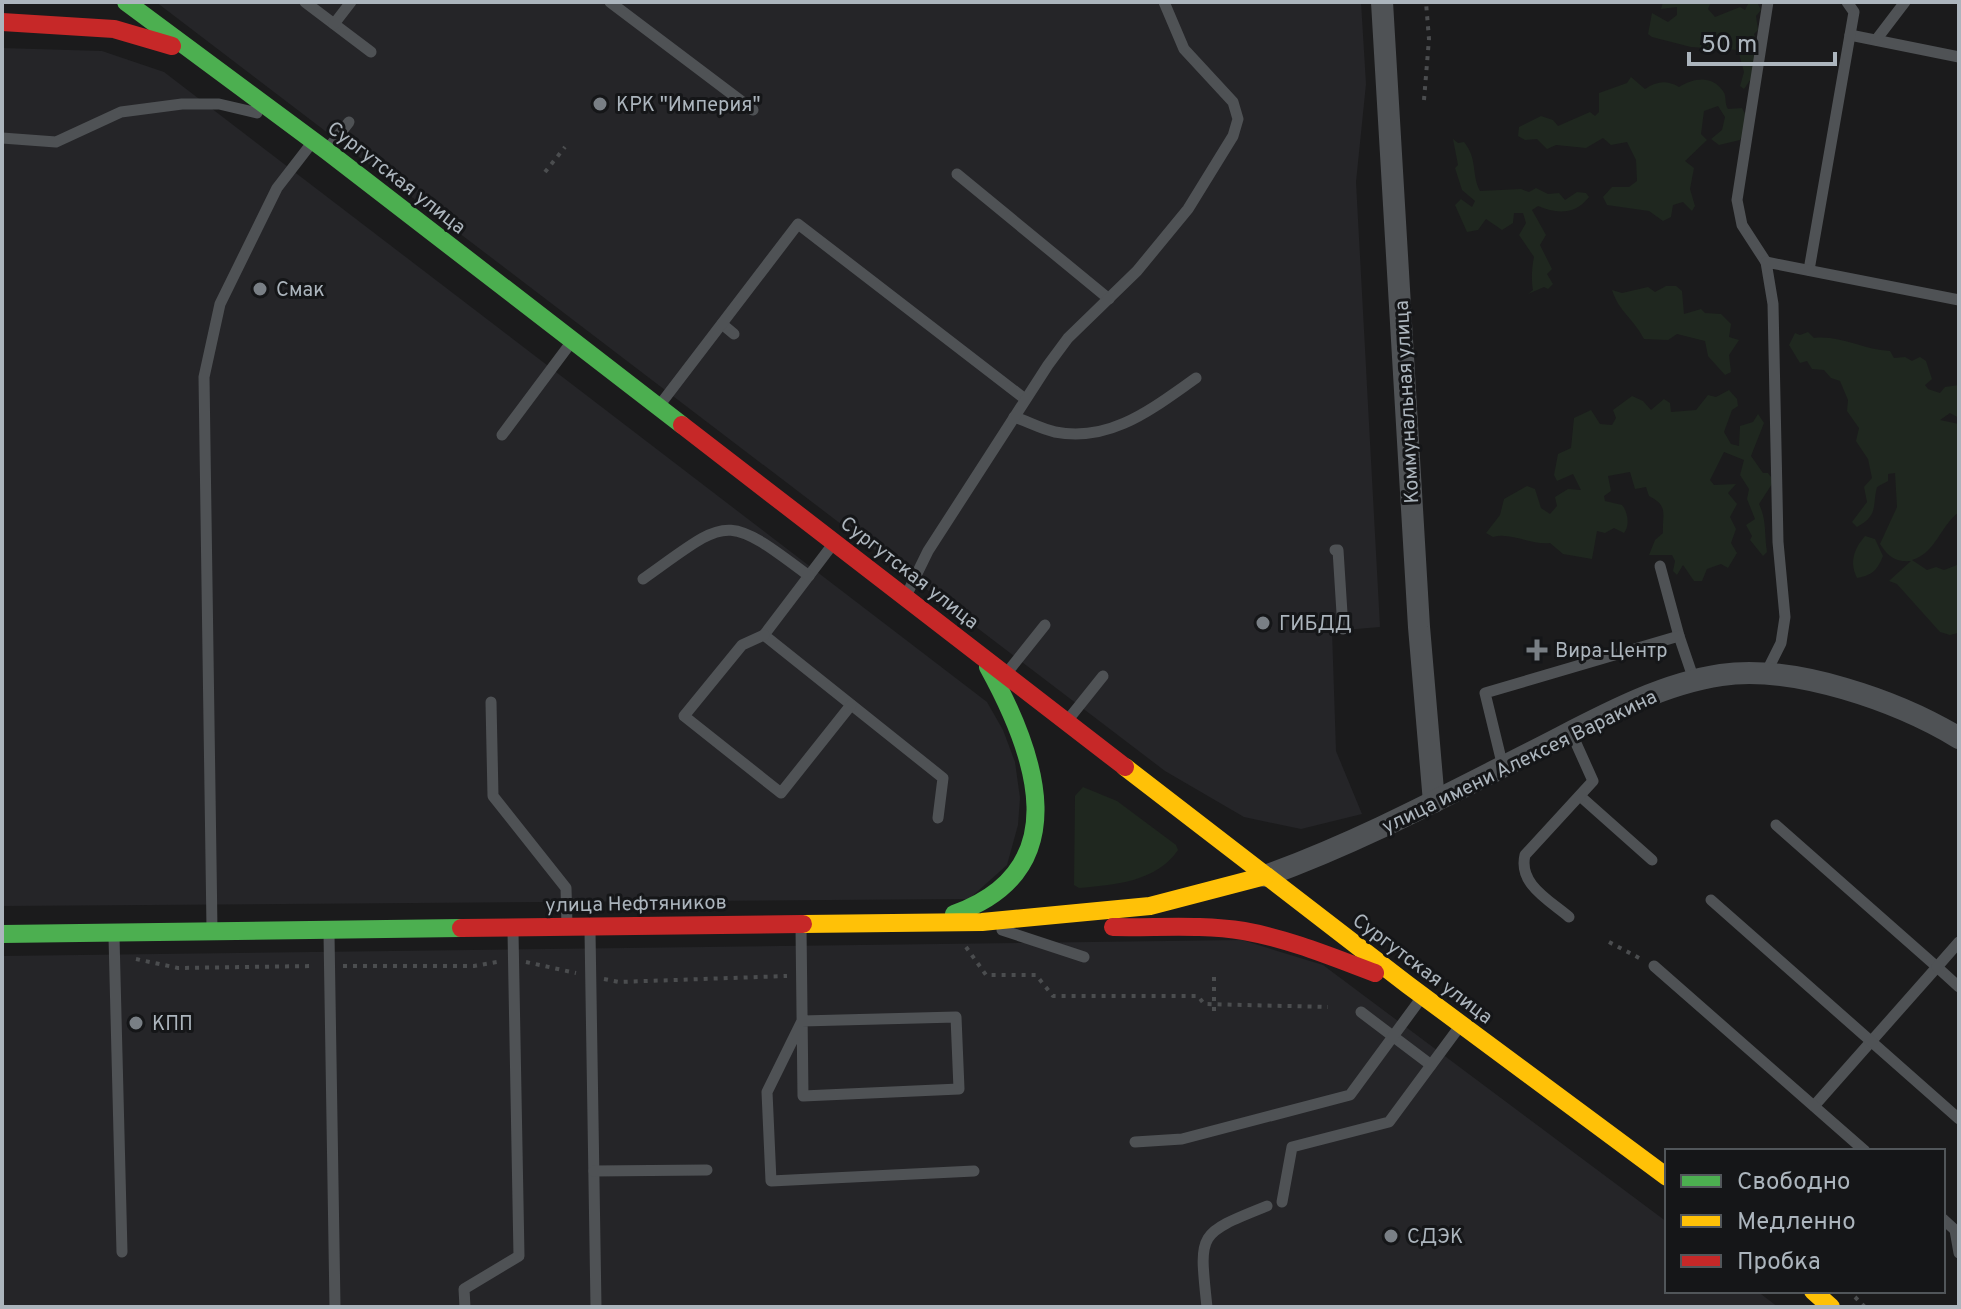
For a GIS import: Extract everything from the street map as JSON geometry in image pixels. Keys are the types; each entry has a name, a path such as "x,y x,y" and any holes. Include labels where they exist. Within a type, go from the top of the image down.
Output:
{"main road":[{"name":"Сургутская улица","path":"126,2 154,15 199,56 659,406 1265,876 1665,1176"},
{"path":"2,22 114,29 199,56"},
{"path":"921,922 972,910 1000,895 1017,878 1033,834 1035,793 1024,737 981,654"},
{"name":"улица Нефтяников","path":"2,934 982,922 1150,906 1265,876"},
{"path":"982,922 1223,928 1295,943 1415,991"},
{"path":"1815,1293 1831,1307"}],"street":[{"name":"Коммунальная улица","path":"1382,2 1419,703 1434,802"},
{"name":"улица имени Алексея Варакина","path":"1265,876 1334,849 1434,802 1628,705 1694,680 1723,674 1766,673 1840,689 1958,731"}],"lane":[{"path":"305,2 371,52"},
{"path":"334,24 351,2"},
{"path":"610,2 753,110"},
{"path":"906,596 928,551 1025,399 1068,338 1109,299 1188,209 1233,136 1238,119 1233,102 1184,49 1164,2"},
{"path":"1766,673 1781,643 1785,617 1778,542 1773,304 1766,262 1742,225 1737,200 1768,2"},
{"path":"1809,270 1854,12 1847,2"},
{"path":"1876,40 1905,2"},
{"path":"1850,35 1959,57"},
{"path":"2,138 56,142 121,112 182,104 219,104 291,124"},
{"path":"212,931 204,377 220,304 277,188 349,122"},
{"path":"957,174 1109,299"},
{"path":"659,406 798,224 1025,399"},
{"path":"1766,262 1959,300"},
{"path":"722,324 734,334"},
{"path":"502,435 572,340"},
{"path":"1014,417 1055,432 1103,432 1125,425 1196,378"},
{"path":"643,579 703,536 740,529 755,535 809,576"},
{"path":"835,542 764,635 742,645 684,716 781,793 851,705"},
{"path":"1335,550 1338,550 1343,629"},
{"path":"1660,566 1694,680"},
{"path":"1006,675 1045,625"},
{"path":"764,635 943,778 938,818"},
{"path":"1503,767 1485,693 1679,636"},
{"path":"1067,722 1103,676"},
{"path":"491,702 493,796 566,888 567,926"},
{"path":"1569,917 1525,879 1522,867 1525,855 1593,781 1571,732"},
{"path":"1580,796 1652,860"},
{"path":"1776,825 1959,987"},
{"path":"1711,900 1959,1119"},
{"path":"982,922 1061,952 1084,957"},
{"path":"801,923 801,949 803,1096 959,1089 956,1017 802,1021"},
{"path":"590,926 596,1307"},
{"path":"465,1307 464,1289 519,1256 513,927"},
{"path":"329,930 335,1307"},
{"path":"113,932 122,1252"},
{"path":"1814,1106 1959,942"},
{"path":"1654,966 1863,1149"},
{"path":"1135,1142 1182,1139 1350,1095 1393,1036 1415,991"},
{"path":"1361,1012 1431,1065"},
{"path":"802,1021 767,1092 771,1181 974,1171"},
{"path":"1282,1202 1292,1147 1389,1122 1461,1024"},
{"path":"594,1171 707,1170"},
{"path":"1207,1307 1201,1254 1209,1233 1216,1226 1267,1206"},
{"path":"1945,1221 1955,1230 1959,1253"}],"path":[{"path":"1424,100 1429,39 1426,2"},
{"path":"545,172 565,147"},
{"path":"1609,942 1654,966"},
{"path":"952,947 967,947 986,975 1036,975 1053,996 1198,996 1204,1004 1214,1008 1328,1007"},
{"path":"115,955 178,968 474,966 513,959 619,982 789,976 801,949"},
{"path":"1214,971 1214,1008"}],"shaded area":[{"path":"156,2 1361,2 1366,84 1356,182 1380,627 1332,631 1336,751 1362,814 1301,829 1244,817 1165,771"},
{"path":"1663,2 1711,2 1708,9 1715,17 1740,7 1745,10 1749,2 1757,2 1761,10 1756,16 1758,30 1754,34 1760,58 1757,70 1744,89 1740,86 1744,72 1738,50 1691,47 1648,34 1652,13 1668,22 1677,15 1677,7 1661,9"},
{"path":"2,48 102,51 164,72 987,702 1003,730 1015,762 1020,798 1018,825 1007,865 969,899 2,906"},
{"path":"1631,77 1645,89 1662,82 1679,87 1697,80 1709,81 1723,91 1728,109 1742,108 1749,121 1740,140 1719,145 1711,139 1722,130 1725,117 1718,106 1704,111 1701,134 1707,140 1685,161 1694,168 1690,189 1695,206 1692,211 1683,202 1673,205 1671,217 1663,221 1649,211 1607,205 1603,197 1612,187 1629,187 1637,181 1636,160 1627,142 1611,145 1603,138 1586,148 1556,145 1547,149 1537,139 1525,140 1518,136 1519,127 1541,116 1553,120 1558,126 1590,112 1595,116 1599,112 1599,93 1627,83"},
{"path":"1453,139 1458,143 1464,142 1468,148 1480,191 1521,189 1529,192 1536,188 1548,194 1559,193 1565,200 1577,192 1586,193 1589,197 1572,210 1559,211 1538,206 1532,210 1546,235 1540,245 1552,269 1547,274 1553,284 1548,289 1544,287 1528,294 1533,290 1534,257 1519,235 1526,223 1523,213 1514,213 1513,223 1502,230 1486,219 1478,230 1467,232 1455,205 1461,199 1472,207 1475,201 1462,190 1455,168 1458,165"},
{"path":"1666,286 1676,286 1682,291 1684,314 1701,309 1705,313 1721,314 1731,324 1729,337 1739,340 1729,355 1731,372 1725,375 1708,356 1705,341 1677,334 1668,340 1644,339 1612,290 1622,293 1648,287 1655,292"},
{"path":"1808,332 1814,338 1890,351 1894,358 1905,357 1912,361 1920,357 1926,361 1932,379 1925,385 1928,389 1940,393 1945,387 1959,385 1959,418 1950,413 1940,420 1959,424 1959,512 1927,552 1912,560 1927,570 1936,567 1944,570 1957,565 1959,556 1958,633 1950,635 1940,632 1897,584 1889,581 1911,561 1893,558 1880,544 1897,507 1895,473 1888,474 1888,481 1877,487 1869,518 1857,527 1852,522 1867,502 1864,487 1872,478 1868,459 1856,441 1859,428 1847,411 1848,400 1840,381 1831,378 1824,370 1812,369 1807,361 1800,363 1789,345 1795,333"},
{"path":"1729,390 1737,399 1738,406 1732,410 1724,432 1731,444 1739,446 1740,426 1753,422 1758,414 1764,423 1751,456 1763,473 1768,473 1774,481 1759,504 1767,552 1763,556 1750,540 1752,536 1746,525 1755,519 1747,499 1749,489 1740,475 1744,460 1724,452 1710,480 1714,485 1736,484 1728,493 1737,504 1730,517 1736,529 1731,543 1737,553 1728,568 1721,564 1707,569 1702,581 1694,581 1683,565 1677,575 1673,571 1675,561 1672,555 1649,555 1655,540 1663,533 1663,511 1659,503 1649,496 1646,487 1635,489 1630,472 1608,476 1611,491 1604,496 1605,501 1624,508 1628,519 1626,530 1624,533 1614,528 1605,533 1597,531 1592,559 1563,554 1550,543 1493,537 1486,533 1500,515 1504,499 1527,486 1535,489 1541,508 1550,514 1557,506 1555,497 1568,489 1581,490 1573,474 1557,481 1554,475 1558,454 1571,448 1574,418 1591,410 1600,424 1612,425 1616,418 1613,410 1632,396 1643,401 1651,410 1664,399 1670,403 1671,412 1696,410 1708,395 1716,397"},
{"path":"1865,536 1875,539 1883,556 1873,572 1857,578 1853,567 1854,556"},
{"path":"1083,787 1117,801 1176,845 1178,850 1158,869 1133,880 1079,888 1074,885 1075,796"},
{"path":"1242,940 1323,965 1665,1221 1665,1293 1760,1293 1778,1307 2,1307 2,956"}],"traffic: fast":[{"path":"126,2 327,151 682,425"},
{"path":"954,914 993,894 1018,869 1032,839 1036,807 1031,772 1020,736 988,667"},
{"path":"2,934 461,928"}],"traffic: slow":[{"path":"1125,767 1408,985 1665,1176"},
{"path":"803,924 982,922 1150,906 1265,876"},
{"path":"1815,1293 1831,1307"}],"traffic: jam":[{"path":"2,22 114,29 172,46"},
{"path":"682,425 1125,767"},
{"path":"461,928 803,924"},
{"path":"1113,927 1195,927 1244,931 1294,944 1375,973"}],"place":[{"name":"КРК \"Империя\"","path":"600,104"},
{"name":"Смак","path":"260,289"},
{"name":"ГИБДД","path":"1263,623"},
{"name":"Вира-Центр","path":"1537,650"},
{"name":"КПП","path":"136,1023"},
{"name":"СДЭК","path":"1391,1236"}]}
